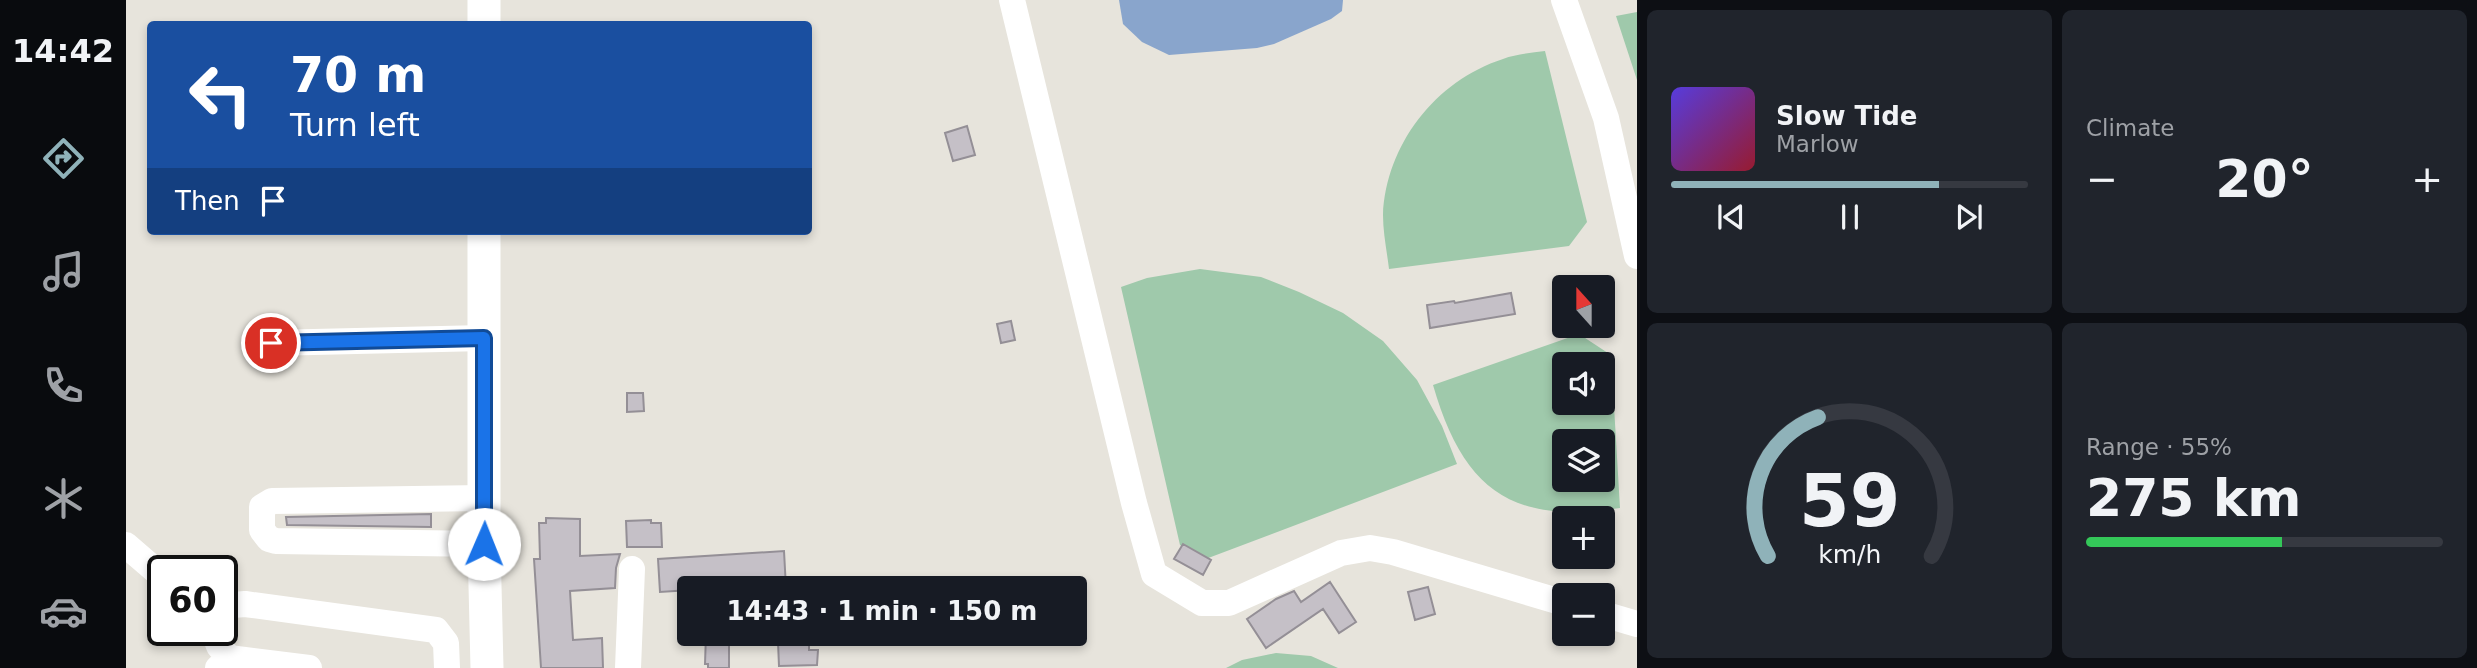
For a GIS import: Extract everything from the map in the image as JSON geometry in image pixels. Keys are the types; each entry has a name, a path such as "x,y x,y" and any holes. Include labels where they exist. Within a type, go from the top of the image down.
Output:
{"main road":[{"path":"484,0 484,21"},
{"path":"484,235 484,544 487,668"}],"lane":[{"path":"1012,0 1131,490 1154,574 1202,603 1229,603 1341,553 1370,548 1393,552 1552,599"},
{"path":"1563,0 1606,118 1637,256"},
{"path":"271,343 484,338"},
{"path":"484,544 276,541 269,539 262,530 262,507 272,500 485,498"},
{"path":"126,545 147,564"},
{"path":"628,668 632,569"},
{"path":"238,605 436,630 446,643 447,668"},
{"path":"1615,618 1637,624"},
{"path":"219,646 228,665 309,668"}],"green space":[{"path":"1637,12 1637,80 1616,16"},
{"path":"1545,51 1587,222 1569,246 1389,269 1383,222 1386,189 1393,164 1419,119 1456,83 1478,69 1508,57"},
{"path":"1200,269 1261,277 1343,313 1383,341 1417,380 1442,426 1457,464 1203,560 1180,545 1121,287 1147,278"},
{"path":"1568,338 1585,338 1606,352 1552,352 1552,415 1615,415 1620,508 1552,506 1552,511 1549,511 1521,504 1497,492 1477,474 1460,450 1445,421 1433,385"},
{"path":"1276,653 1311,656 1338,668 1226,668 1242,660"}],"water":[{"path":"1119,0 1343,0 1342,11 1331,19 1274,44 1257,48 1169,55 1142,42 1123,24"}],"building":[{"path":"967,126 975,155 953,161 945,133"},
{"path":"1511,293 1515,314 1430,328 1427,305"},
{"path":"1011,321 1015,340 1001,343 997,324"},
{"path":"627,393 643,393 644,411 627,412"},
{"path":"431,514 431,527 287,525 286,517"},
{"path":"546,518 580,519 580,556 620,554 615,588 570,591 573,640 602,638 603,668 541,668 534,559 540,559 539,523 546,523"},
{"path":"651,520 651,523 661,523 662,547 627,547 626,521"},
{"path":"1183,544 1211,560 1203,575 1174,559"},
{"path":"784,551 785,576 677,576 677,591 660,592 658,559"},
{"path":"1330,582 1356,622 1339,633 1323,609 1266,648 1247,619 1276,599 1294,591 1301,602"},
{"path":"1428,587 1435,614 1415,620 1408,592"},
{"path":"706,646 729,646 729,668 708,668 708,664 705,664"},
{"path":"778,646 809,646 809,650 818,650 817,665 779,666"}],"route":[{"path":"271,343 484,338 484,544"}]}
